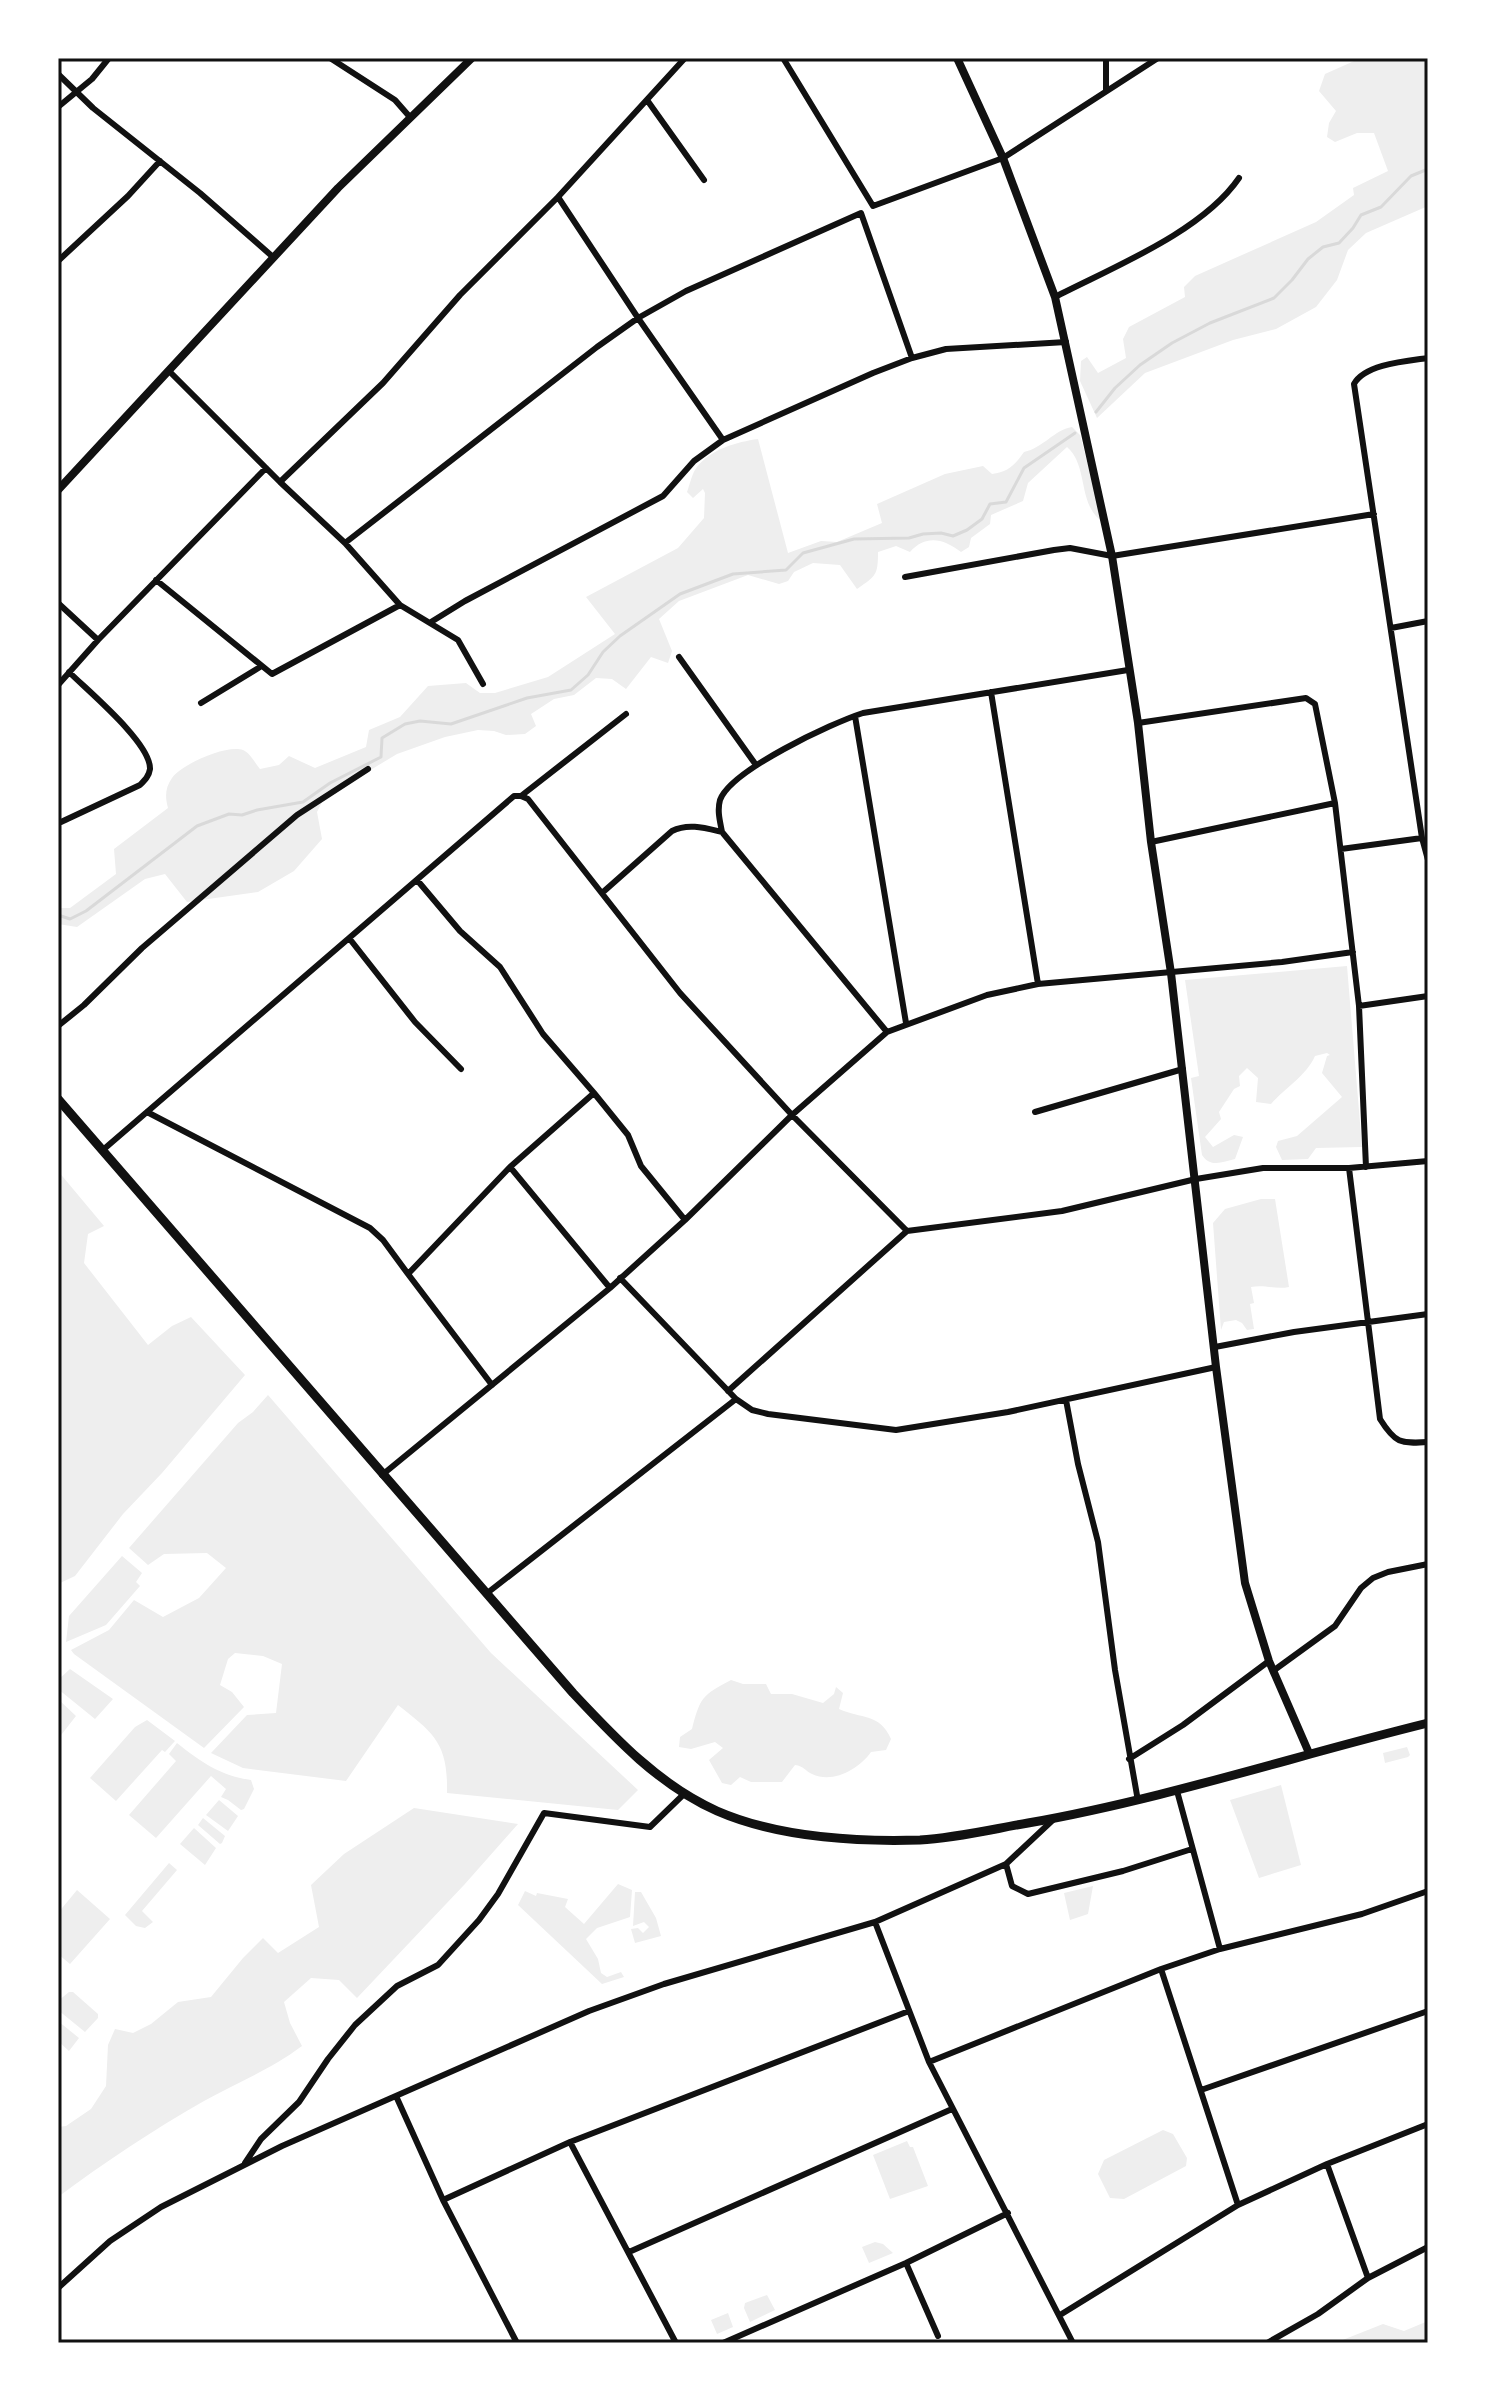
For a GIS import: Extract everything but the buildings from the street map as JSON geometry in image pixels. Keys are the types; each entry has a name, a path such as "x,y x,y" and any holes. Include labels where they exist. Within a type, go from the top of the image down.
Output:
{"main road":[{"path":"58,1099 382,1475 617,1740 639,1762 684,1794 716,1810 747,1821 806,1834 921,1840 1138,1801 1428,1723"}],"street":[{"path":"58,107 76,94 109,58"},
{"path":"330,58 395,100 409,116"},
{"path":"58,490 273,257 409,116 472,58"},
{"path":"280,482 383,383 460,295 558,197 685,58"},
{"path":"783,58 873,206"},
{"path":"957,58 1003,158 1055,297 1112,556 1171,973 1216,1367 1245,1583 1269,1661 1309,1753"},
{"path":"1106,58 1106,90"},
{"path":"345,543 638,318 686,291 873,206 1003,158 1158,58"},
{"path":"58,74 76,94 273,257"},
{"path":"647,100 704,180"},
{"path":"58,261 128,196 160,161"},
{"path":"1055,297 1195,222 1219,203 1239,178"},
{"path":"558,197 723,440"},
{"path":"861,213 912,358"},
{"path":"431,622 663,496 694,461 723,440 912,358 946,349 980,345 1066,342"},
{"path":"1428,358 1390,364 1361,375 1354,384 1422,838 1428,860"},
{"path":"170,372 345,543 400,605 458,640 470,656 483,684"},
{"path":"58,685 266,468"},
{"path":"905,577 1054,550 1070,548 1112,556 1374,514"},
{"path":"156,580 267,673 277,674 400,605"},
{"path":"58,603 98,640"},
{"path":"1391,628 1428,621"},
{"path":"679,657 756,765"},
{"path":"201,703 260,667"},
{"path":"887,1032 722,832 718,810 720,799 728,787 756,765 855,716 1128,670"},
{"path":"61,822 140,785 148,775 150,766 132,733 69,672"},
{"path":"991,692 1038,984"},
{"path":"1138,723 1306,698 1315,704 1335,803 1359,1006 1366,1167"},
{"path":"521,796 626,714"},
{"path":"855,716 906,1023"},
{"path":"58,1026 142,948 297,815 368,769"},
{"path":"104,1149 514,796 521,796 528,799 680,993 792,1115 907,1231"},
{"path":"1151,842 1335,803"},
{"path":"602,893 672,831 681,827 699,827 722,832"},
{"path":"1341,849 1422,838"},
{"path":"417,880 460,931 500,967 543,1034 628,1135 641,1166 685,1220"},
{"path":"349,938 415,1022 461,1069"},
{"path":"382,1475 610,1288 792,1115 887,1032 987,995 1038,984 1282,962 1353,952"},
{"path":"1359,1006 1428,996"},
{"path":"1035,1112 1183,1069"},
{"path":"408,1274 510,1167 594,1093"},
{"path":"147,1112 370,1228 383,1240 492,1385"},
{"path":"728,1391 907,1231 1062,1211 1196,1179 1263,1168 1349,1168 1428,1161"},
{"path":"510,1167 610,1288"},
{"path":"1349,1168 1380,1419 1391,1436 1406,1444 1428,1442"},
{"path":"620,1278 736,1399 752,1410 768,1414 896,1430 993,1415 1216,1367"},
{"path":"1215,1347 1428,1314"},
{"path":"486,1594 736,1399"},
{"path":"1066,1400 1098,1542 1129,1759 1138,1801"},
{"path":"1273,1671 1335,1626 1361,1588 1373,1578 1428,1564"},
{"path":"1129,1759 1183,1725 1269,1661"},
{"path":"1177,1791 1220,1949"},
{"path":"243,2166 261,2139 299,2102 355,2025 397,1986 438,1965 479,1920 498,1894 544,1813 650,1827 684,1794"},
{"path":"58,2288 110,2241 154,2212 282,2146 589,2011 664,1984 875,1922 1006,1864 1055,1818"},
{"path":"1006,1864 1012,1886 1028,1894 1123,1871 1192,1849"},
{"path":"929,2062 1161,1969 1220,1949 1362,1914 1428,1891"},
{"path":"875,1922 929,2062 1073,2343"},
{"path":"1161,1969 1238,2205"},
{"path":"443,2200 570,2142 909,2011"},
{"path":"1201,2090 1428,2011"},
{"path":"396,2096 443,2200 517,2343"},
{"path":"629,2252 952,2109"},
{"path":"1060,2315 1238,2205 1327,2164 1428,2124"},
{"path":"570,2142 676,2343"},
{"path":"1327,2164 1368,2278"},
{"path":"723,2343 906,2263 1008,2213"},
{"path":"1267,2343 1318,2314 1368,2278 1428,2247"},
{"path":"906,2263 938,2336"}],"shaded area":[{"path":"1361,58 1428,58 1428,206 1366,233 1348,250 1337,280 1316,307 1276,329 1233,340 1145,373 1097,418 1080,381 1081,361 1087,357 1098,373 1126,358 1123,339 1129,327 1185,297 1184,287 1195,276 1316,222 1354,195 1353,188 1388,171 1374,133 1357,133 1335,142 1327,137 1329,123 1336,111 1319,91 1325,74"},
{"path":"1072,427 1080,435 1103,522 1090,506 1078,464 1067,447 1028,483 1023,501 991,515 990,524 971,538 969,547 961,552 935,540 922,543 910,552 896,546 878,552 875,574 857,589 840,565 813,563 779,584 748,575 679,601 659,619 672,651 668,663 651,657 626,689 612,679 596,678 574,695 554,699 531,714 536,726 525,734 506,735 478,730 445,737 397,754 324,798 317,812 322,839 294,871 258,892 187,902 165,874 145,879 77,927 58,924 58,908 70,908 116,874 114,849 168,808 166,793 170,782 195,761 236,749 248,753 260,769 279,765 289,756 315,768 366,747 369,730 400,717 428,686 466,683 480,693 495,693 548,677 615,634 586,597 678,548 704,518 703,489 693,498 687,492 692,475 703,461 717,451 758,439 788,553 821,541 837,542 882,523 877,504 945,474 983,466 992,474 1007,470 1024,452"},
{"path":"1347,966 1362,1147 1316,1148 1308,1159 1282,1160 1276,1147 1278,1141 1297,1136 1342,1097 1322,1073 1330,1055 1327,1053 1315,1056 1301,1076 1271,1104 1256,1102 1258,1078 1247,1068 1239,1076 1240,1086 1234,1089 1219,1112 1221,1119 1205,1137 1213,1147 1234,1135 1243,1137 1235,1159 1209,1162 1202,1155 1191,1078 1199,1076 1185,980"},
{"path":"58,1171 104,1226 88,1234 84,1263 148,1345 172,1326 191,1317 245,1375 123,1514 75,1576 58,1584"},
{"path":"1261,1199 1275,1199 1289,1287 1251,1287 1254,1329 1247,1330 1236,1320 1224,1322 1221,1330 1213,1223 1225,1209"},
{"path":"268,1395 491,1653 638,1790 618,1810 447,1793 445,1763 437,1742 398,1705 346,1781 243,1768 211,1753 247,1715 276,1713 282,1664 263,1656 235,1653 228,1659 220,1685 232,1692 244,1707 204,1748 74,1654 71,1650 109,1630 134,1600 163,1617 199,1598 226,1568 207,1553 164,1554 148,1565 129,1548 238,1423"},
{"path":"122,1556 142,1573 136,1582 140,1586 106,1625 66,1642 69,1616"},
{"path":"70,1669 113,1699 95,1719 58,1689 58,1680"},
{"path":"731,1680 743,1684 766,1684 771,1694 792,1694 823,1703 834,1694 836,1687 843,1693 839,1709 876,1721 891,1739 886,1750 871,1752 853,1769 837,1776 820,1777 795,1765 782,1782 751,1782 740,1777 731,1785 722,1783 709,1760 723,1748 715,1742 691,1749 679,1747 680,1737 692,1729 704,1698"},
{"path":"58,1699 76,1716 58,1739"},
{"path":"147,1720 175,1741 165,1752 162,1750 116,1801 90,1778 135,1727"},
{"path":"177,1743 212,1767 251,1780 254,1789 241,1810 221,1797 226,1789 211,1776 156,1838 129,1815 176,1761 169,1754"},
{"path":"1407,1747 1408,1757 1385,1763 1383,1753"},
{"path":"1281,1785 1301,1865 1259,1878 1230,1800"},
{"path":"219,1800 238,1816 228,1831 206,1815"},
{"path":"414,1808 518,1824 357,1998 339,1980 311,1978 284,2002 302,2046 166,2123 58,2197 58,2127 66,2126 91,2109 106,2086 108,2045 115,2029 133,2033 151,2024 178,2002 211,1997 263,1938 278,1953 319,1927 311,1885 344,1854"},
{"path":"203,1818 225,1836 222,1843 198,1825"},
{"path":"194,1828 216,1848 205,1865 180,1844"},
{"path":"169,1863 177,1870 142,1911 153,1922 145,1928 136,1926 125,1915"},
{"path":"618,1884 632,1890 630,1917 597,1928 586,1939 598,1959 601,1973 607,1977 621,1972 624,1977 602,1984 518,1905 525,1891 536,1896 537,1893 568,1899 565,1907 584,1924"},
{"path":"1093,1886 1088,1914 1070,1920 1064,1893"},
{"path":"77,1890 110,1919 70,1964 58,1954 58,1913"},
{"path":"635,1892 641,1892 656,1918 661,1936 635,1943 631,1929 638,1928 643,1933 649,1927 644,1922 633,1926"},
{"path":"73,1992 98,2014 85,2032 58,2010 58,2001"},
{"path":"58,2021 79,2038 69,2051 58,2041"},
{"path":"1163,2130 1173,2134 1187,2158 1186,2166 1124,2199 1110,2198 1098,2174 1104,2160"},
{"path":"907,2141 913,2147 928,2186 890,2199 873,2155"},
{"path":"875,2242 883,2244 893,2253 869,2263 862,2247"},
{"path":"767,2295 775,2310 750,2322 745,2303"},
{"path":"728,2313 733,2327 717,2334 711,2320"},
{"path":"1428,2321 1428,2343 1335,2343 1383,2324 1404,2331"}],"waterway":[{"path":"1096,412 1115,388 1140,365 1172,343 1210,323 1274,298 1308,259 1323,247 1339,243 1361,215 1381,207 1411,176 1428,169"},
{"path":"58,915 70,919 86,911 197,826 229,814 242,815 303,802 330,783 381,757 382,738 405,724 420,721 451,724 527,698 571,690 588,675 603,652 620,636 680,594 733,574 786,570 803,553 854,539 909,538 941,533 953,536 967,530 982,519 990,504 1006,502 1024,468 1075,433"}]}
